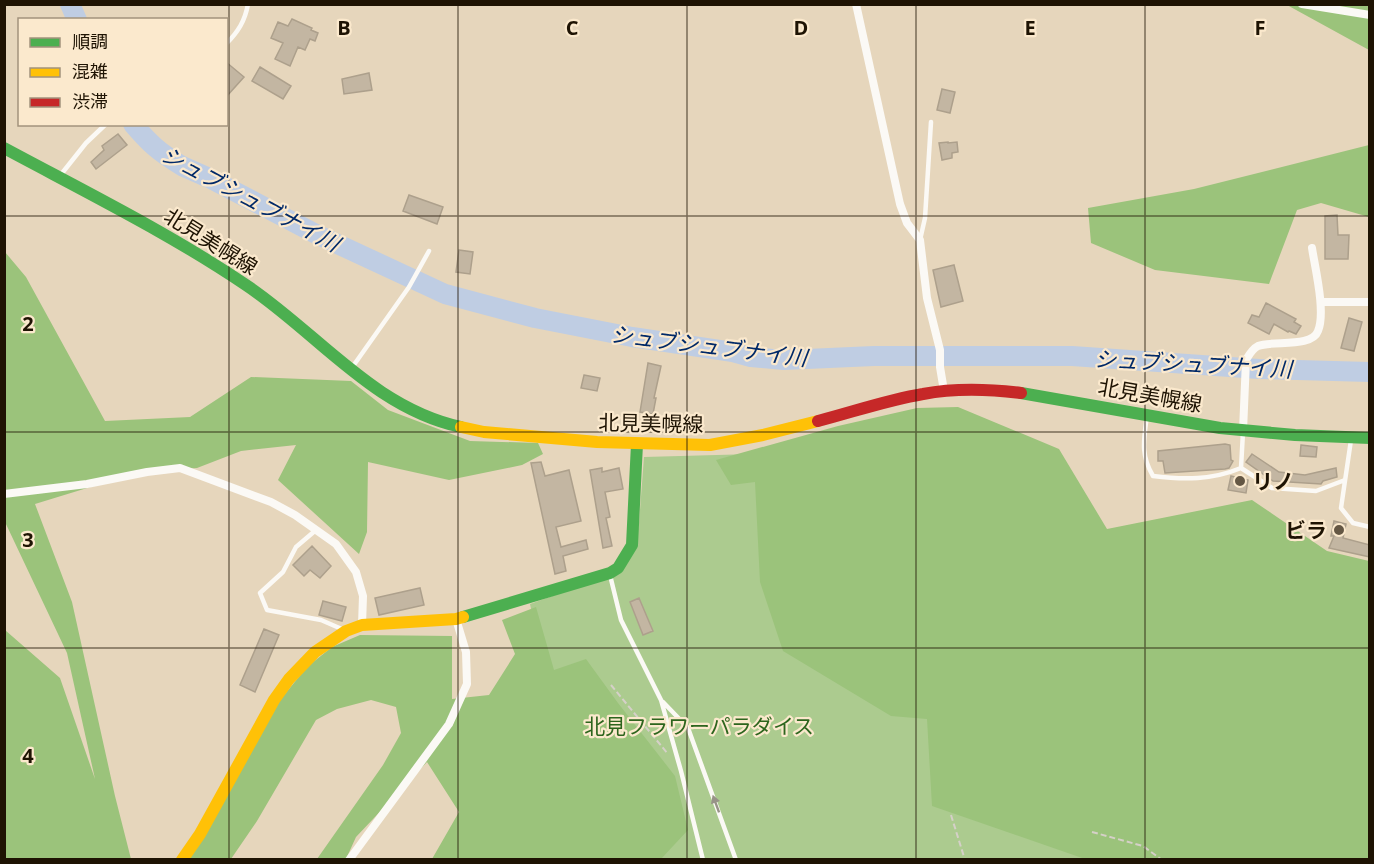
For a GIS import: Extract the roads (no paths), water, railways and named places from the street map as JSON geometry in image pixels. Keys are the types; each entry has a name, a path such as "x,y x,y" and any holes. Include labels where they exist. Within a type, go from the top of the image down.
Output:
{"main road":[{"name":"北見美幌線","path":"4,148 163,233 248,286 374,387 414,411 447,424 484,432 637,444 710,445 763,435 845,413 944,391 999,391 1243,430 1370,438"},
{"path":"182,860 200,834 274,700 289,679 315,652 346,631 362,625 456,619 610,573 618,568 632,545 637,444"}],"street":[{"path":"856,4 900,204 907,223 920,240 927,298 940,350 944,391"},
{"path":"1302,4 1370,15"},
{"path":"1243,430 1246,360 1251,352 1258,346 1307,340 1315,336 1319,329 1321,302 1312,248"},
{"path":"1321,302 1370,302"},
{"path":"4,494 87,484 180,468 271,502 295,515 336,544 356,572 363,596 362,625"},
{"path":"349,860 449,724 467,684 466,652 456,619"}],"lane":[{"path":"228,42 238,33 246,17 248,4"},
{"path":"920,240 925,218 931,122"},
{"path":"59,177 86,143 104,126"},
{"path":"351,369 409,287 429,251"},
{"path":"1147,415 1145,463 1153,476 1174,479 1223,476 1241,468"},
{"path":"1241,468 1243,430"},
{"path":"1351,437 1341,508 1353,523 1370,527"},
{"path":"1241,468 1272,488 1316,491 1345,480"},
{"path":"316,530 296,547 283,572 260,594 267,610 321,620 346,631"},
{"path":"610,573 621,620 661,700 703,860"},
{"path":"661,700 688,728 736,860"}],"waterway":[{"name":"シュブシュブナイ川","path":"70,4 76,18"},
{"name":"シュブシュブナイ川","path":"135,126 155,147 182,166 316,234 445,294 535,318 632,337 733,352 751,357 784,360 874,356 1072,356 1259,369 1370,372"}],"place":[{"name":"リノ","path":"1240,481"},
{"name":"ビラ","path":"1339,530"}],"park label":[{"name":"北見フラワーパラダイス","path":"699,726"}]}
